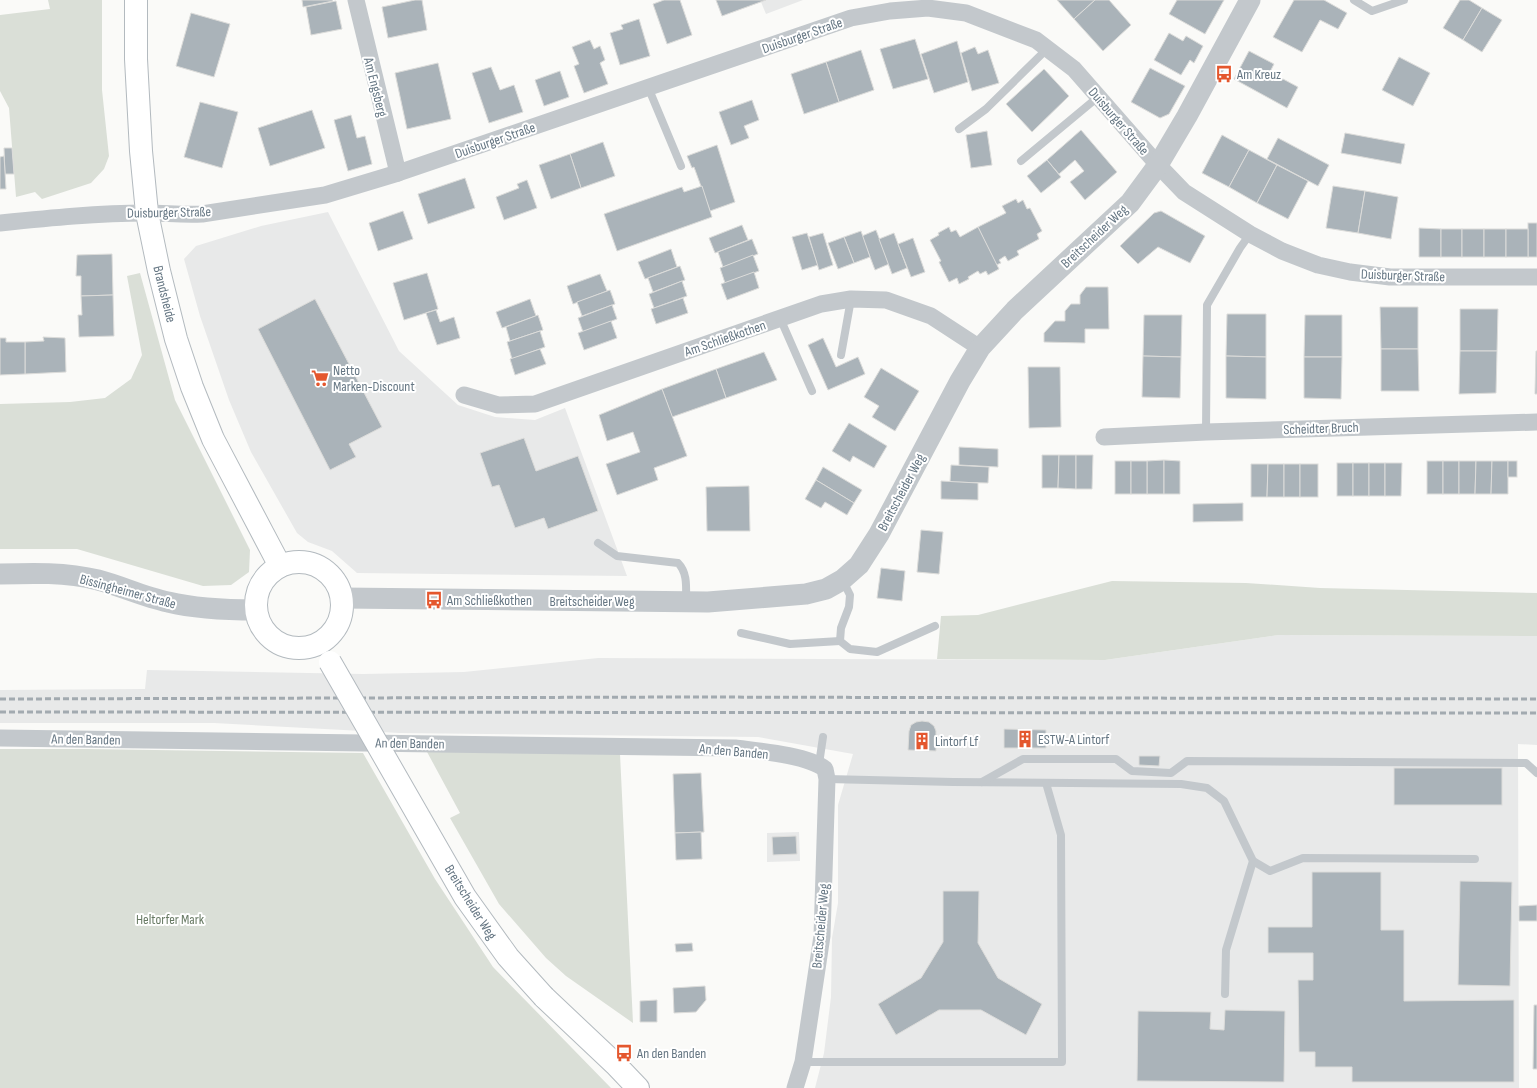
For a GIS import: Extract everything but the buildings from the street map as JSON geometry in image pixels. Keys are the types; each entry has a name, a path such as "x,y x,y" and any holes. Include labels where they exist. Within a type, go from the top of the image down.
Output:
{"main road":[{"name":"Brandsheide","path":"136,0 136,59 140,143 147,213 159,271 176,339 192,387 213,439 280,566"},
{"path":"293,562 306,562 319,566 330,574 338,584 342,598 342,611 338,624 330,635 325,653 286,647 276,642 261,626 256,610 257,596 261,584 269,574 280,566 293,562"},
{"name":"Breitscheider Weg","path":"325,653 465,897 508,957 544,997 615,1064 638,1088"}],"street":[{"name":"Am Engsberg","path":"356,0 398,173"},
{"name":"Breitscheider Weg","path":"342,598 708,602 806,594 826,589 842,580 859,565 879,534 960,381 980,348 1015,310 1130,203 1158,165 1187,116 1250,0"},
{"name":"Duisburger Straße","path":"0,223 98,214 202,214 334,193 398,173 851,18 890,11 928,8 966,13 1036,40 1048,48 1074,69 1158,165 1184,192 1250,234 1282,252 1318,265 1350,272 1390,277 1537,276"},
{"name":"Am Schließkothen","path":"464,395 498,405 535,404 821,304 851,299 886,300 931,316 980,348"},
{"name":"Scheidter Bruch","path":"1104,437 1206,432 1537,422"},
{"name":"Bissingheimer Straße","path":"0,574 36,573 71,576 98,580 166,602 194,608 256,610"},
{"name":"An den Banden","path":"0,738 735,748 800,759 823,771"},
{"name":"Breitscheider Weg","path":"795,1088 803,1062 822,936 823,771"}],"lane":[{"path":"1354,0 1372,11 1404,0"},
{"path":"959,129 986,109 1048,48"},
{"path":"648,88 681,166"},
{"path":"1021,161 1098,97"},
{"path":"1206,432 1207,305 1240,248 1250,234"},
{"path":"841,355 851,299"},
{"path":"780,318 812,391"},
{"path":"598,543 617,556 678,563 682,567 686,576 686,602"},
{"path":"840,641 841,628 849,607 850,595 842,580"},
{"path":"741,633 790,644 840,641 850,649 877,652 935,626"},
{"path":"823,738 823,771 982,782 1181,784 1206,788 1224,801 1253,861 1270,871 1304,858 1475,859"},
{"path":"982,782 1023,758 1116,759 1132,771 1171,773 1188,761 1526,762 1537,773"},
{"path":"803,1062 1062,1062 1061,834 1046,783"},
{"path":"1225,994 1226,950 1253,861"}],"shaded area":[{"path":"716,0 803,0 766,14 761,2 722,16"},
{"path":"328,212 399,351 458,405 495,417 535,420 565,408 627,576 357,573 332,551 308,542 297,533 251,452 229,400 200,316 184,259 196,246 261,226"},
{"path":"1279,635 1537,636 1537,745 1518,744 1519,1088 815,1088 824,1053 831,997 832,938 838,903 838,805 853,754 758,737 400,733 214,723 0,723 0,690 145,689 147,670 363,674 464,672 598,658 1105,660"},
{"path":"799,832 800,861 767,862 767,833"}],"green space":[{"path":"48,0 102,0 102,90 109,156 104,169 91,183 42,199 35,192 16,197 9,108 0,91 0,15 50,9"},
{"path":"140,273 175,400 250,550 249,572 231,585 203,586 77,549 0,549 0,404 70,402 105,398 131,379 142,355 127,276"},
{"path":"1112,581 1246,583 1320,588 1537,593 1537,636 1279,635 1105,660 937,659 941,616 978,615"},
{"name":"Heltorfer Mark","path":"0,749 363,753 435,879 493,967 611,1088 0,1088"},
{"path":"426,750 620,754 633,1023 566,976 546,958 499,904 450,818 460,813"}],"railway":[{"path":"0,699 688,697 1537,699"},
{"path":"0,712 1537,713"}],"place":[{"name":"Am Kreuz","path":"1224,74"},
{"name":"Netto Marken-Discount","path":"320,378"},
{"name":"Am Schließkothen","path":"434,600"},
{"name":"ESTW-A Lintorf","path":"1025,739"},
{"name":"Lintorf Lf","path":"922,741"},
{"name":"An den Banden","path":"624,1053"}]}
